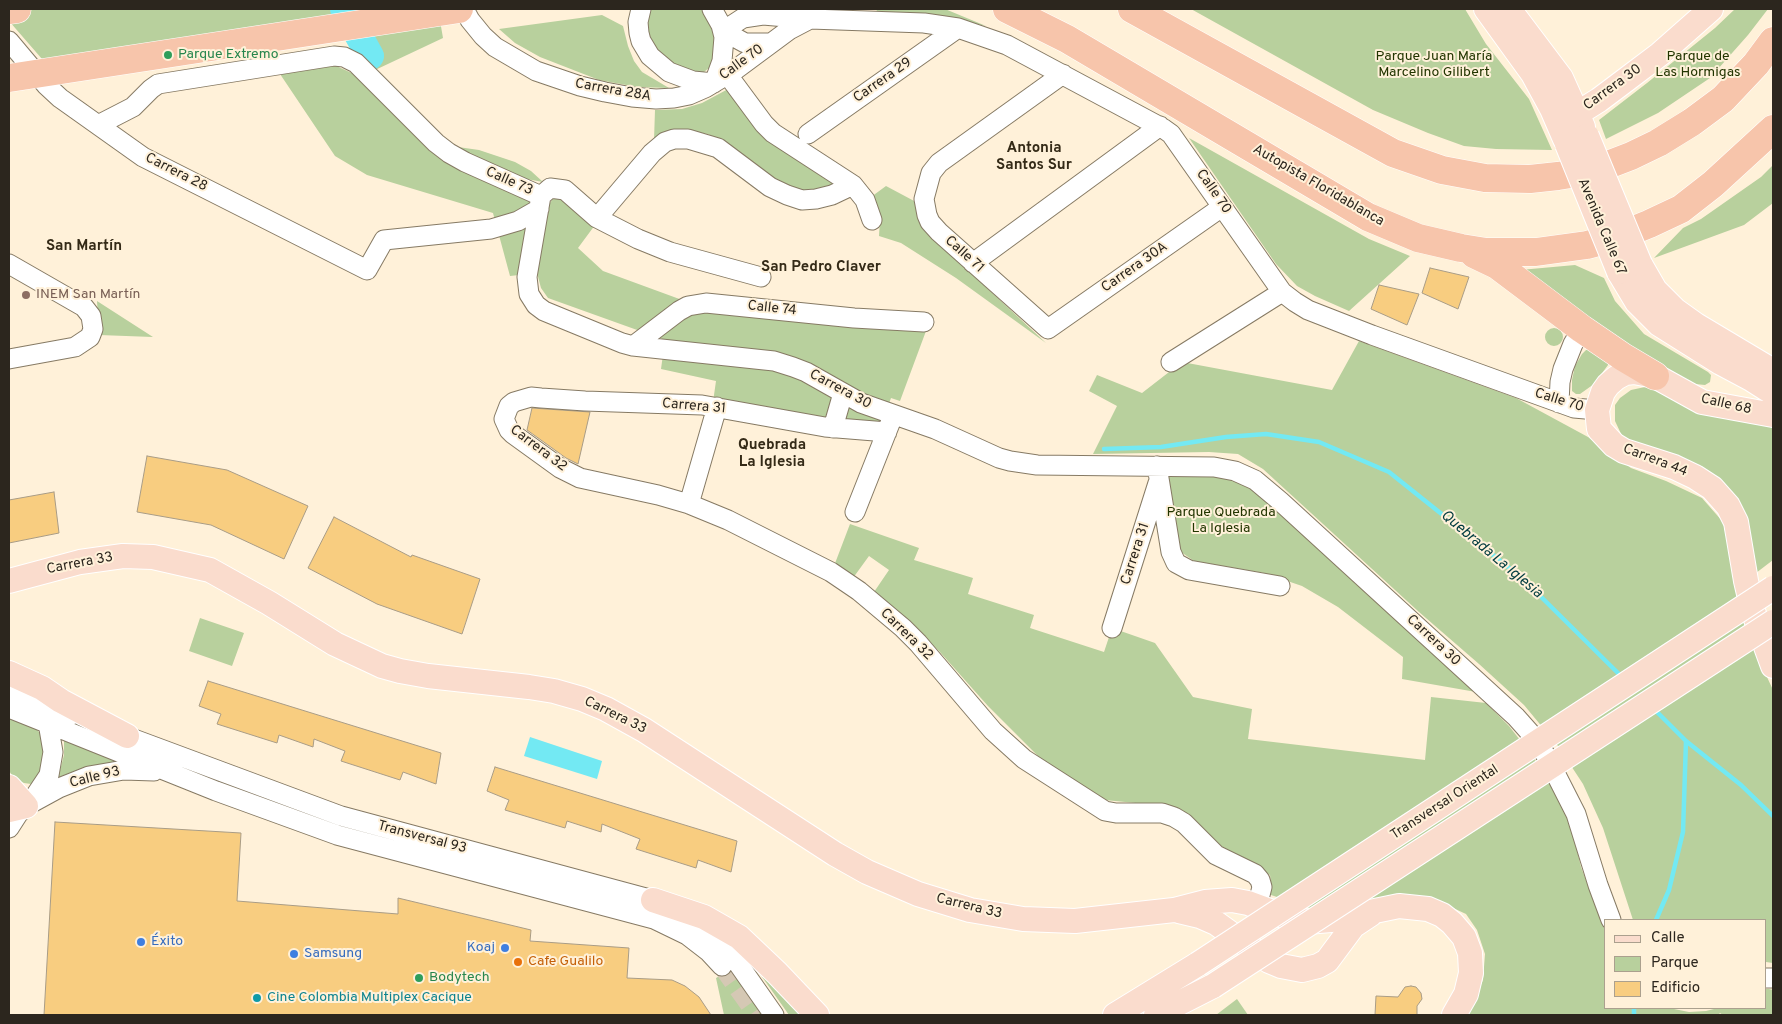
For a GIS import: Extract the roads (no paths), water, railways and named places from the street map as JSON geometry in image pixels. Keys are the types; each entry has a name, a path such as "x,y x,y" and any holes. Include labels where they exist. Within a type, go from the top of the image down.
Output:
{"highway":[{"path":"9,10 17,9"},
{"path":"9,78 459,9"},
{"name":"Autopista Floridablanca","path":"1007,9 1067,39 1368,217 1418,238 1486,252 1536,252 1579,247 1617,237 1649,224 1681,209 1713,184 1773,129"},
{"path":"1132,9 1393,153 1442,170 1485,178 1530,178 1583,172 1606,166 1637,153 1658,143 1692,122 1722,99 1746,76 1773,41"},
{"path":"1461,248 1497,265 1582,329 1623,357 1656,376"}],"main road":[{"name":"Avenida Calle 67","path":"1486,9 1573,130 1655,290 1675,310 1696,325 1773,371"},
{"name":"Avenida Calle 67","path":"1509,9 1558,74 1573,130 1619,272 1637,302 1653,319 1670,332 1773,393"},
{"name":"Carrera 30","path":"1573,130 1599,100 1653,59 1711,9"},
{"path":"1702,402 1712,399 1723,387 1725,376 1721,363"},
{"path":"1597,410 1603,392 1616,378 1625,373 1634,372 1656,376"},
{"name":"Calle 68","path":"1656,376 1702,402 1773,415"},
{"name":"Carrera 44","path":"1597,410 1599,429 1614,445 1624,451 1674,467 1695,477 1712,488 1728,506 1736,522 1753,612 1773,666"},
{"name":"Carrera 33","path":"9,581 80,562 123,556 153,557 193,565 223,576 335,644 382,666 428,676 537,688 582,699 606,709 644,730 835,854 881,879 918,894 970,910 993,915 1050,921 1174,910 1223,900 1252,904 1298,920 1322,921 1386,908 1413,906 1428,909 1442,915 1452,923 1464,937 1470,953 1470,973 1466,994 1454,1015"},
{"name":"Transversal Oriental","path":"1115,1015 1198,964 1773,588"},
{"name":"Transversal Oriental","path":"1175,1015 1213,986 1773,622"},
{"path":"9,673 42,688 61,701 126,736"},
{"path":"9,787 17,808"},
{"path":"653,900 704,917 739,937 778,973 817,1015"},
{"path":"1234,935 1232,918 1235,911 1240,906 1252,904"},
{"name":"Carrera 33","path":"1174,910 1208,919 1234,935 1269,961 1294,969 1309,969 1327,961 1353,926 1363,918 1386,908"},
{"path":"1322,921 1327,928 1329,938 1327,961"},
{"path":"1156,1015 1213,986"}],"street":[{"name":"Carrera 28A","path":"464,9 482,36 514,60 554,78 588,88 632,97 674,98 688,95 721,79"},
{"path":"641,9 638,22 639,33 650,56 669,72 693,81 721,79"},
{"path":"712,9 723,31 724,46 721,79 773,133 853,185 865,200 872,220"},
{"name":"Calle 70","path":"771,43 745,43 723,31 743,18 753,16 916,22 958,28 1007,44 1160,126 1171,134 1282,292 1295,302 1308,310 1358,330 1559,403 1574,408 1597,410"},
{"name":"Calle 70","path":"721,79 771,43 810,19"},
{"name":"Carrera 29","path":"808,134 958,28"},
{"name":"Carrera 28","path":"9,41 52,90 67,104 143,156 367,270 384,240 491,229 518,221 540,203"},
{"name":"Calle 73","path":"98,125 133,107 158,84 334,56 344,57 356,63 436,143 450,153 540,203 550,188 565,190 597,218 655,246 761,277"},
{"name":"Calle 71","path":"1048,329 939,232 927,216 924,199 931,174 939,163 1064,74"},
{"path":"972,263 1160,126"},
{"path":"597,218 652,153 665,142 674,139 688,139 718,148 770,187 802,200 832,195 853,185"},
{"name":"Carrera 30","path":"540,203 527,277 529,294 536,305 544,311 633,346 774,361 806,372 861,403 890,423 935,429 999,458 1010,461 1158,473 1214,467 1234,471 1255,480 1516,717 1532,735 1547,758 1576,814 1598,884 1612,919"},
{"name":"Carrera 30A","path":"1048,329 1222,207"},
{"path":"9,264 84,307 91,316 93,329 90,337 75,347 9,359"},
{"path":"1171,362 1282,292"},
{"name":"Calle 74","path":"633,346 679,311 688,306 706,303 854,318 924,322"},
{"path":"1559,403 1562,369 1572,344 1582,329"},
{"path":"833,428 843,393"},
{"name":"Carrera 31","path":"506,412 514,402 531,397 717,407 833,428 890,423"},
{"path":"689,504 717,407"},
{"name":"Carrera 32","path":"506,412 504,419 509,430 560,468 580,478 658,495 689,504 728,520 814,563 859,591 918,643 994,731 1024,759 1105,811 1116,813 1162,813 1184,823 1216,855 1255,874 1260,880 1262,887 1260,895 1252,904"},
{"path":"855,512 890,423"},
{"path":"1158,473 1171,552 1176,563 1189,570 1280,586"},
{"name":"Carrera 31","path":"1112,628 1158,473"},
{"path":"9,691 39,714"},
{"path":"9,708 39,714"},
{"name":"Transversal 93","path":"39,714 126,736 341,816 653,900 688,919 718,941 739,965 774,1015"},
{"name":"Transversal 93","path":"39,714 169,772 337,835 654,919 687,935 709,952 722,966"},
{"name":"Calle 93","path":"9,828 17,808 42,786 49,775 52,764 52,740 39,714"},
{"name":"Calle 93","path":"17,808 58,788 105,772 143,770 169,772"}],"water":[{"path":"530,737 602,761 597,779 524,756"}],"waterway":[{"name":"Quebrada La Iglesia","path":"344,9 370,56"},
{"name":"Quebrada La Iglesia","path":"1104,449 1161,447 1226,437 1266,434 1319,442 1389,472 1523,579 1623,678"},
{"path":"1653,708 1686,741 1741,785 1773,816"},
{"name":"Quebrada La Iglesia","path":"1656,919 1669,890 1683,832 1686,741"},
{"name":"Quebrada La Iglesia","path":"1634,1009 1634,1015"}],"tunnel":[{"path":"722,966 757,1015"}],"place":[{"name":"Parque Extremo","path":"168,55"},
{"name":"INEM San Martín","path":"26,295"},
{"name":"Éxito","path":"141,942"},
{"name":"Koaj","path":"505,948"},
{"name":"Samsung","path":"294,954"},
{"name":"Cafe Gualilo","path":"518,962"},
{"name":"Bodytech","path":"419,978"},
{"name":"Cine Colombia Multiplex Cacique","path":"257,998"}],"district":[{"name":"Antonia Santos Sur","path":"1034,158"},
{"name":"San Martín","path":"84,247"},
{"name":"San Pedro Claver","path":"821,268"},
{"name":"Quebrada La Iglesia","path":"772,454"}],"park label":[{"name":"Parque Juan María Marcelino Gilibert","path":"1434,66"},
{"name":"Parque de Las Hormigas","path":"1698,66"},
{"name":"Parque Quebrada La Iglesia","path":"1221,522"}]}
